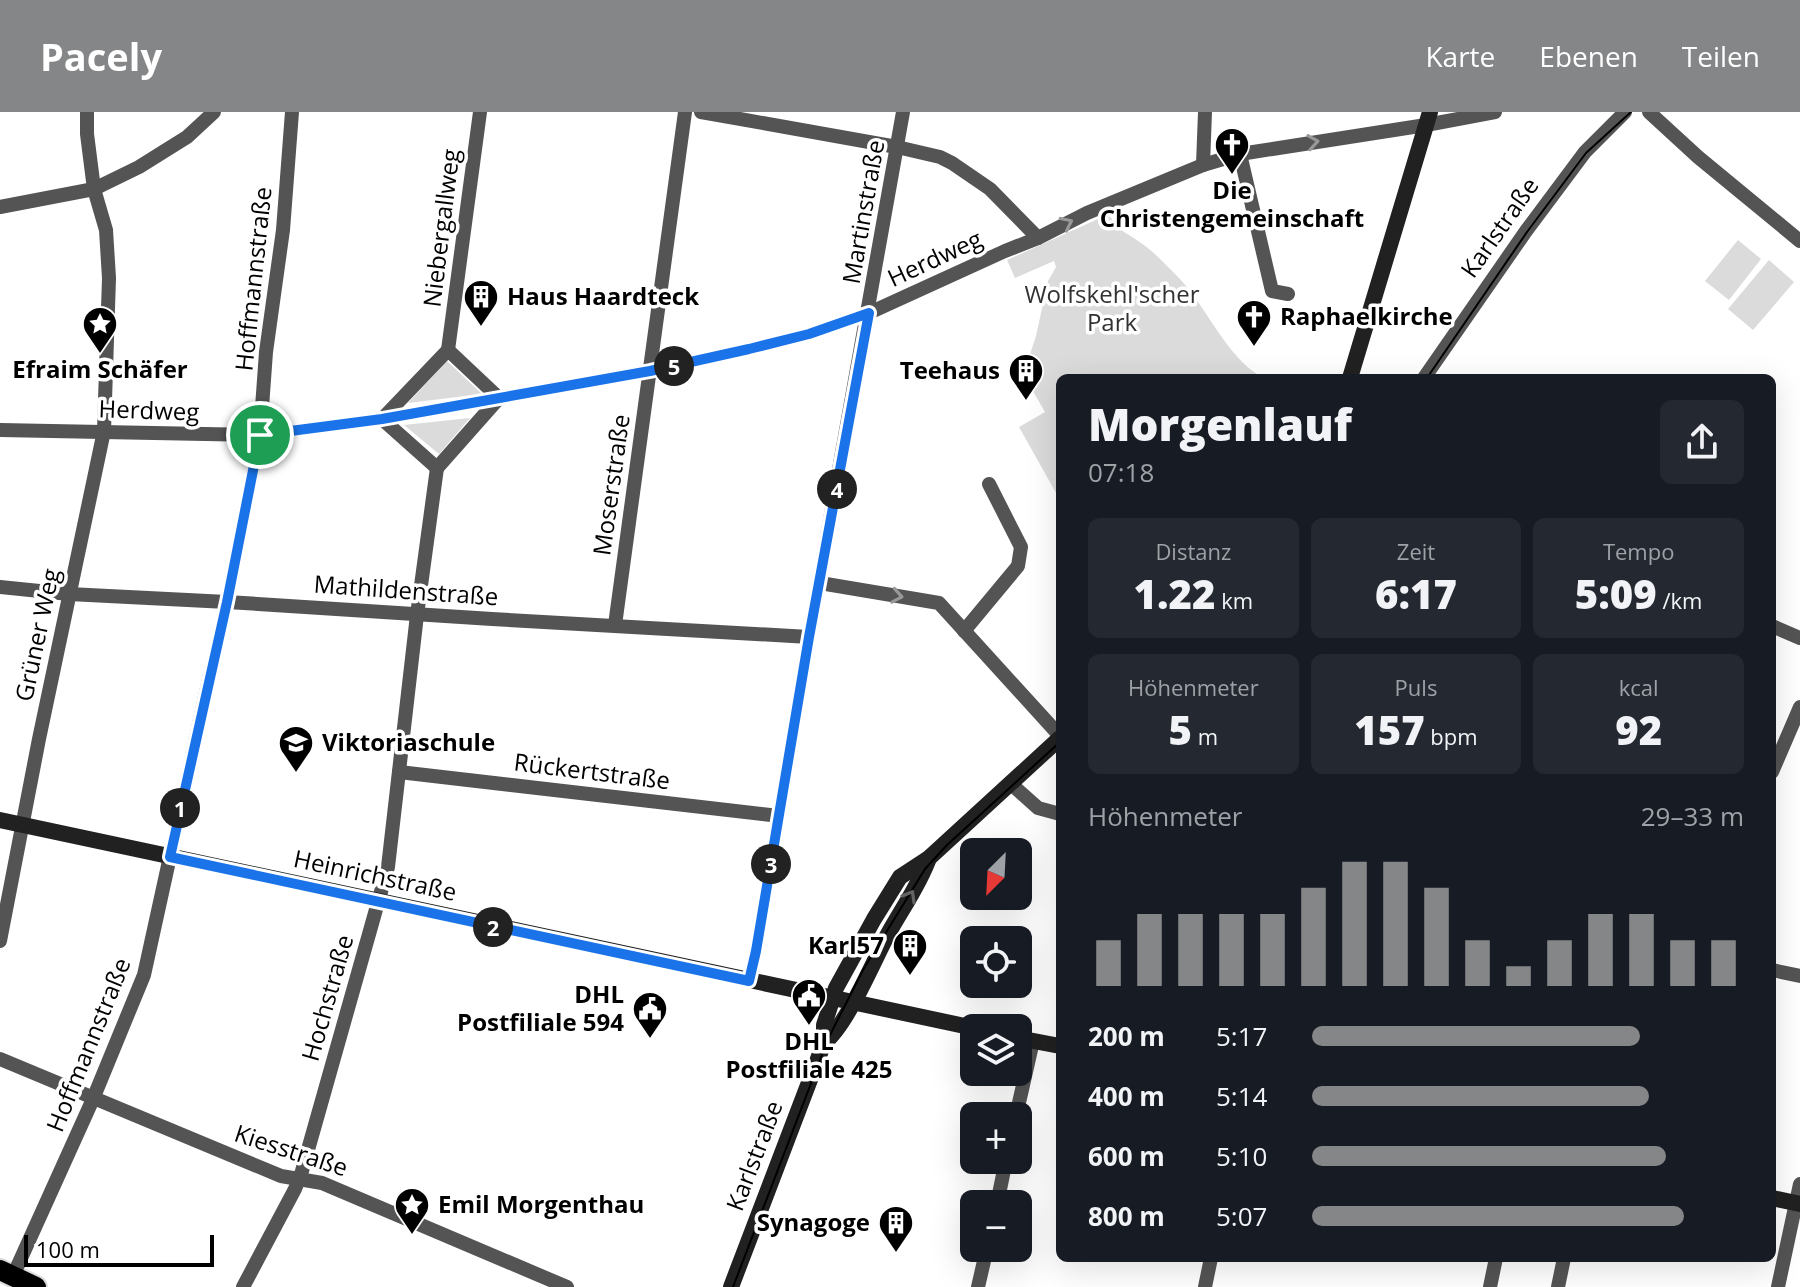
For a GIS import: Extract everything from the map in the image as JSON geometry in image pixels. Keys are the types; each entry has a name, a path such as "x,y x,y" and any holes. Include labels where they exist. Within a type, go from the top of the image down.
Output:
{"main road":[{"path":"1351,374 1428,119"},
{"name":"Karlstraße","path":"731,1287 824,1043 824,1025 831,999 848,963 900,877 929,858 1056,741"},
{"name":"Heinrichstraße","path":"0,820 960,1025"},
{"name":"Karlstraße","path":"824,1043 832,1037 852,1003 929,858"},
{"path":"1032,1040 1056,1045"},
{"path":"1776,1199 1798,1203"},
{"path":"7,1273 36,1287"}],"street":[{"name":"Grüner Weg","path":"0,941 104,431 109,278 106,230 94,189 87,112"},
{"path":"0,207 94,189 139,167 187,137 214,112"},
{"name":"Hoffmannstraße","path":"7,1273 93,1099 144,975 227,602 260,435 266,352 283,230 292,112"},
{"name":"Niebergallweg","path":"448,350 480,112"},
{"name":"Moserstraße","path":"615,625 685,112"},
{"path":"701,112 940,157 990,189 1038,238"},
{"name":"Martinstraße","path":"749,981 903,112"},
{"path":"1203,165 1205,112"},
{"name":"Herdweg","path":"0,430 260,435 382,419 650,371 809,334 869,313 1087,213 1203,165 1240,154 1428,119 1495,112"},
{"name":"Karlstraße","path":"1427,374 1585,152 1625,112"},
{"path":"1649,112 1800,241"},
{"path":"1240,154 1272,291 1288,294"},
{"path":"448,350 499,398 437,468 382,419 448,350"},
{"name":"Hochstraße","path":"243,1287 299,1179 388,867 437,468"},
{"path":"964,631 1018,566 1021,547 989,484"},
{"path":"820,583 939,603 1056,733"},
{"name":"Mathildenstraße","path":"0,587 69,594 809,637"},
{"path":"1776,628 1800,638"},
{"path":"1776,763 1800,707"},
{"name":"Rückertstraße","path":"399,772 779,816"},
{"path":"1010,783 1038,808 1056,813"},
{"path":"1776,971 1800,976"},
{"name":"Kiesstraße","path":"0,1059 281,1176 322,1183 567,1287"},
{"path":"1778,1287 1800,1184"},
{"path":"978,1287 984,1262"},
{"path":"1205,1287 1210,1262"},
{"path":"1490,1287 1495,1262"},
{"path":"1558,1287 1563,1262"}],"green space":[{"name":"Wolfskehl'scher Park","path":"1109,214 1120,228 1150,250 1186,285 1226,343 1257,374 1056,374 1056,493 1019,427 1045,412 1027,381 1022,379 1036,336 1048,281 1056,267 1054,261 1015,278 1007,260"},
{"path":"1738,240 1761,259 1729,300 1705,281"},
{"path":"1769,260 1794,282 1753,330 1728,309"},
{"path":"447,361 482,394 408,403"},
{"path":"470,418 439,454 404,425"}],"tram line":[{"path":"1430,374 1527,232 1586,153 1631,112"},
{"path":"733,1287 828,1039 863,970 925,869 1056,746"},
{"path":"0,1267 44,1287"}],"place":[{"name":"Die Christengemeinschaft","path":"1232,176"},
{"name":"Haus Haardteck","path":"481,328"},
{"name":"Raphaelkirche","path":"1254,348"},
{"name":"Efraim Schäfer","path":"100,355"},
{"name":"Teehaus","path":"1026,402"},
{"name":"Viktoriaschule","path":"296,774"},
{"name":"Karl57","path":"910,977"},
{"name":"DHL Postfiliale 425","path":"809,1027"},
{"name":"DHL Postfiliale 594","path":"650,1040"},
{"name":"Emil Morgenthau","path":"412,1236"},
{"name":"Synagoge","path":"896,1254"}],"route":[{"path":"869,313 749,981 170,857 227,602 260,435 382,419 650,371 809,334 869,313"}]}
